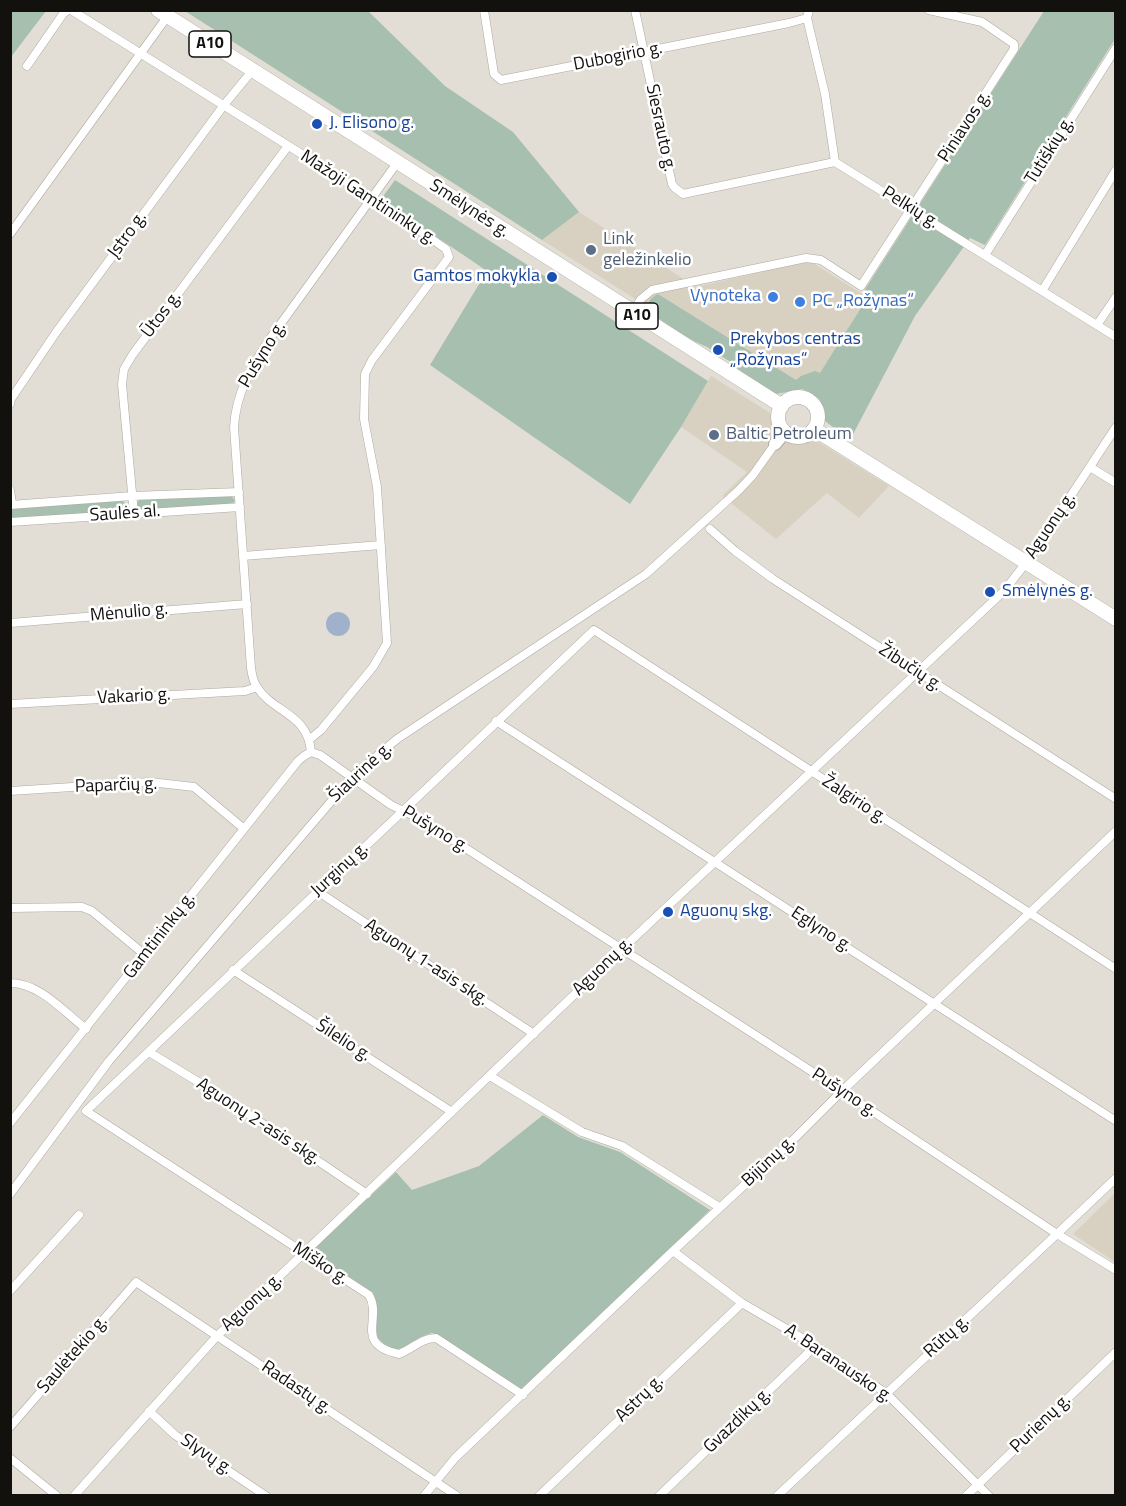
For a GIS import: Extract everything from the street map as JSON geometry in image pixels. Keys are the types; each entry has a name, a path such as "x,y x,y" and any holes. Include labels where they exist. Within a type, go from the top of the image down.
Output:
{"highway":[{"name":"Smėlynės g.","path":"163,14 782,406"},
{"path":"797,398 811,402 818,415 814,429 806,436 789,435 778,420 782,406 789,400 797,398"},
{"path":"814,429 1116,619"}],"main road":[{"name":"Šiaurinė g.","path":"775,444 785,432"}],"street":[{"name":"Mažoji Gamtininkų g.","path":"27,66 63,14 70,10 372,198 446,249 449,257 372,360 365,374 364,419 377,487 387,643 373,667 321,730 310,739"},
{"name":"Dubogirio g.","path":"484,10 494,74 501,80 789,23 808,14"},
{"name":"Siesrauto g.","path":"635,10 672,184 679,192 683,194 835,162"},
{"name":"Piniavos g.","path":"632,313 641,299 652,290 806,258 821,260 861,286 1014,50 1014,44 982,22 928,10"},
{"path":"10,234 142,54 163,14"},
{"path":"808,14 825,94 835,162"},
{"name":"Tutiškių g.","path":"985,255 1116,48"},
{"name":"Įstro g.","path":"10,404 57,331 224,105 252,71"},
{"name":"Ūtos g.","path":"134,514 122,384 124,369 288,146"},
{"name":"Pelkių g.","path":"835,162 1116,337"},
{"name":"Pušyno g.","path":"257,687 251,668 234,421 236,404 244,381 269,340 397,163"},
{"path":"1042,291 1116,170"},
{"path":"1097,325 1116,297"},
{"name":"Aguonų g.","path":"74,1496 218,1336 622,949 1004,591 1026,563 1116,427"},
{"name":"Šiaurinė g.","path":"10,1194 116,1052 352,777 397,739 645,574 739,490 775,444"},
{"path":"1090,467 1116,483"},
{"path":"10,490 11,505"},
{"name":"Saulės al.","path":"11,505 132,496 239,492"},
{"name":"Saulės al.","path":"10,522 240,507"},
{"name":"Žibučių g.","path":"710,529 773,579 1116,799"},
{"path":"243,556 381,545"},
{"name":"Mėnulio g.","path":"10,623 247,604"},
{"name":"Jurginų g.","path":"86,1112 233,970 594,630"},
{"name":"Žalgirio g.","path":"594,630 1116,969"},
{"path":"257,687 296,720 310,739 311,752"},
{"name":"Vakario g.","path":"10,704 245,691 257,687"},
{"name":"Eglyno g.","path":"496,721 1116,1120"},
{"name":"Pušyno g.","path":"311,752 320,755 391,805 422,820 842,1091 1057,1234 1116,1270"},
{"name":"Gamtininkų g.","path":"10,1123 145,956 243,828 298,761 311,752"},
{"name":"Paparčių g.","path":"10,791 150,782 194,787 243,828"},
{"name":"Bijūnų g.","path":"424,1496 455,1458 719,1207 792,1141 1116,831"},
{"name":"Aguonų 1-asis skg.","path":"317,891 534,1034"},
{"path":"10,908 82,907 92,911 145,956"},
{"name":"Šilelio g.","path":"233,970 452,1112"},
{"path":"10,983 21,983 32,987 86,1029"},
{"name":"Aguonų 2-asis skg.","path":"149,1052 223,1097 367,1194"},
{"path":"490,1076 582,1132 622,1146 719,1207"},
{"name":"Miško g.","path":"86,1112 369,1295 373,1307 370,1329 372,1336 383,1347 399,1354 408,1351 422,1340 436,1338 522,1395"},
{"name":"Rūtų g.","path":"777,1496 1116,1178"},
{"path":"10,1291 79,1215"},
{"name":"A. Baranausko g.","path":"673,1251 742,1302 814,1345 886,1393 989,1496"},
{"name":"Radastų g.","path":"136,1282 457,1496"},
{"name":"Saulėtekio g.","path":"10,1427 136,1282"},
{"name":"Astrų g.","path":"539,1496 742,1302"},
{"name":"Gvazdikų g.","path":"660,1496 814,1345"},
{"name":"Purienų g.","path":"966,1496 1116,1352"},
{"name":"Slyvų g.","path":"149,1411 175,1435 266,1496"},
{"path":"10,1458 57,1496"}],"shaded area":[{"path":"579,212 696,287 805,262 813,263 862,294 864,303 820,374 797,381 658,294 649,302 648,307 542,240"},
{"path":"711,376 775,416 777,433 788,441 803,438 817,441 889,486 859,518 827,493 776,539 722,496 747,472 681,427"},
{"path":"1115,1193 1115,1262 1073,1234"}],"green space":[{"path":"10,11 46,11 11,57"},
{"path":"185,11 368,11 445,86 513,132 579,212 542,240"},
{"path":"1044,11 1115,11 1115,39 985,245 970,238 915,316 850,440 825,421 820,400 814,395 802,389 776,394 744,374 729,361 689,339 649,312 649,301 658,294 796,380 815,371 820,373 864,303 862,294"},
{"path":"395,180 708,381 681,427 630,504 430,365 487,271 385,202 384,195"},
{"path":"231,495 235,501 231,505 141,512 136,505 139,500"},
{"path":"122,501 129,505 127,511 11,520 11,508"},
{"path":"543,1115 578,1137 620,1152 710,1210 522,1391 433,1333 404,1348 391,1348 383,1343 374,1333 375,1301 372,1292 310,1252 396,1172 412,1190 479,1166"}],"water":[{"path":"338,612 346,616 350,624 346,632 338,636 330,632 326,624 330,616"}],"place":[{"name":"J. Elisono g.","path":"317,124"},
{"name":"Link geležinkelio","path":"591,250"},
{"name":"Gamtos mokykla","path":"552,277"},
{"name":"Vynoteka","path":"773,297"},
{"name":"PC „Rožynas“","path":"800,302"},
{"name":"Prekybos centras „Rožynas“","path":"718,350"},
{"name":"Baltic Petroleum","path":"714,435"},
{"name":"Smėlynės g.","path":"990,592"},
{"name":"Aguonų skg.","path":"668,912"}]}
